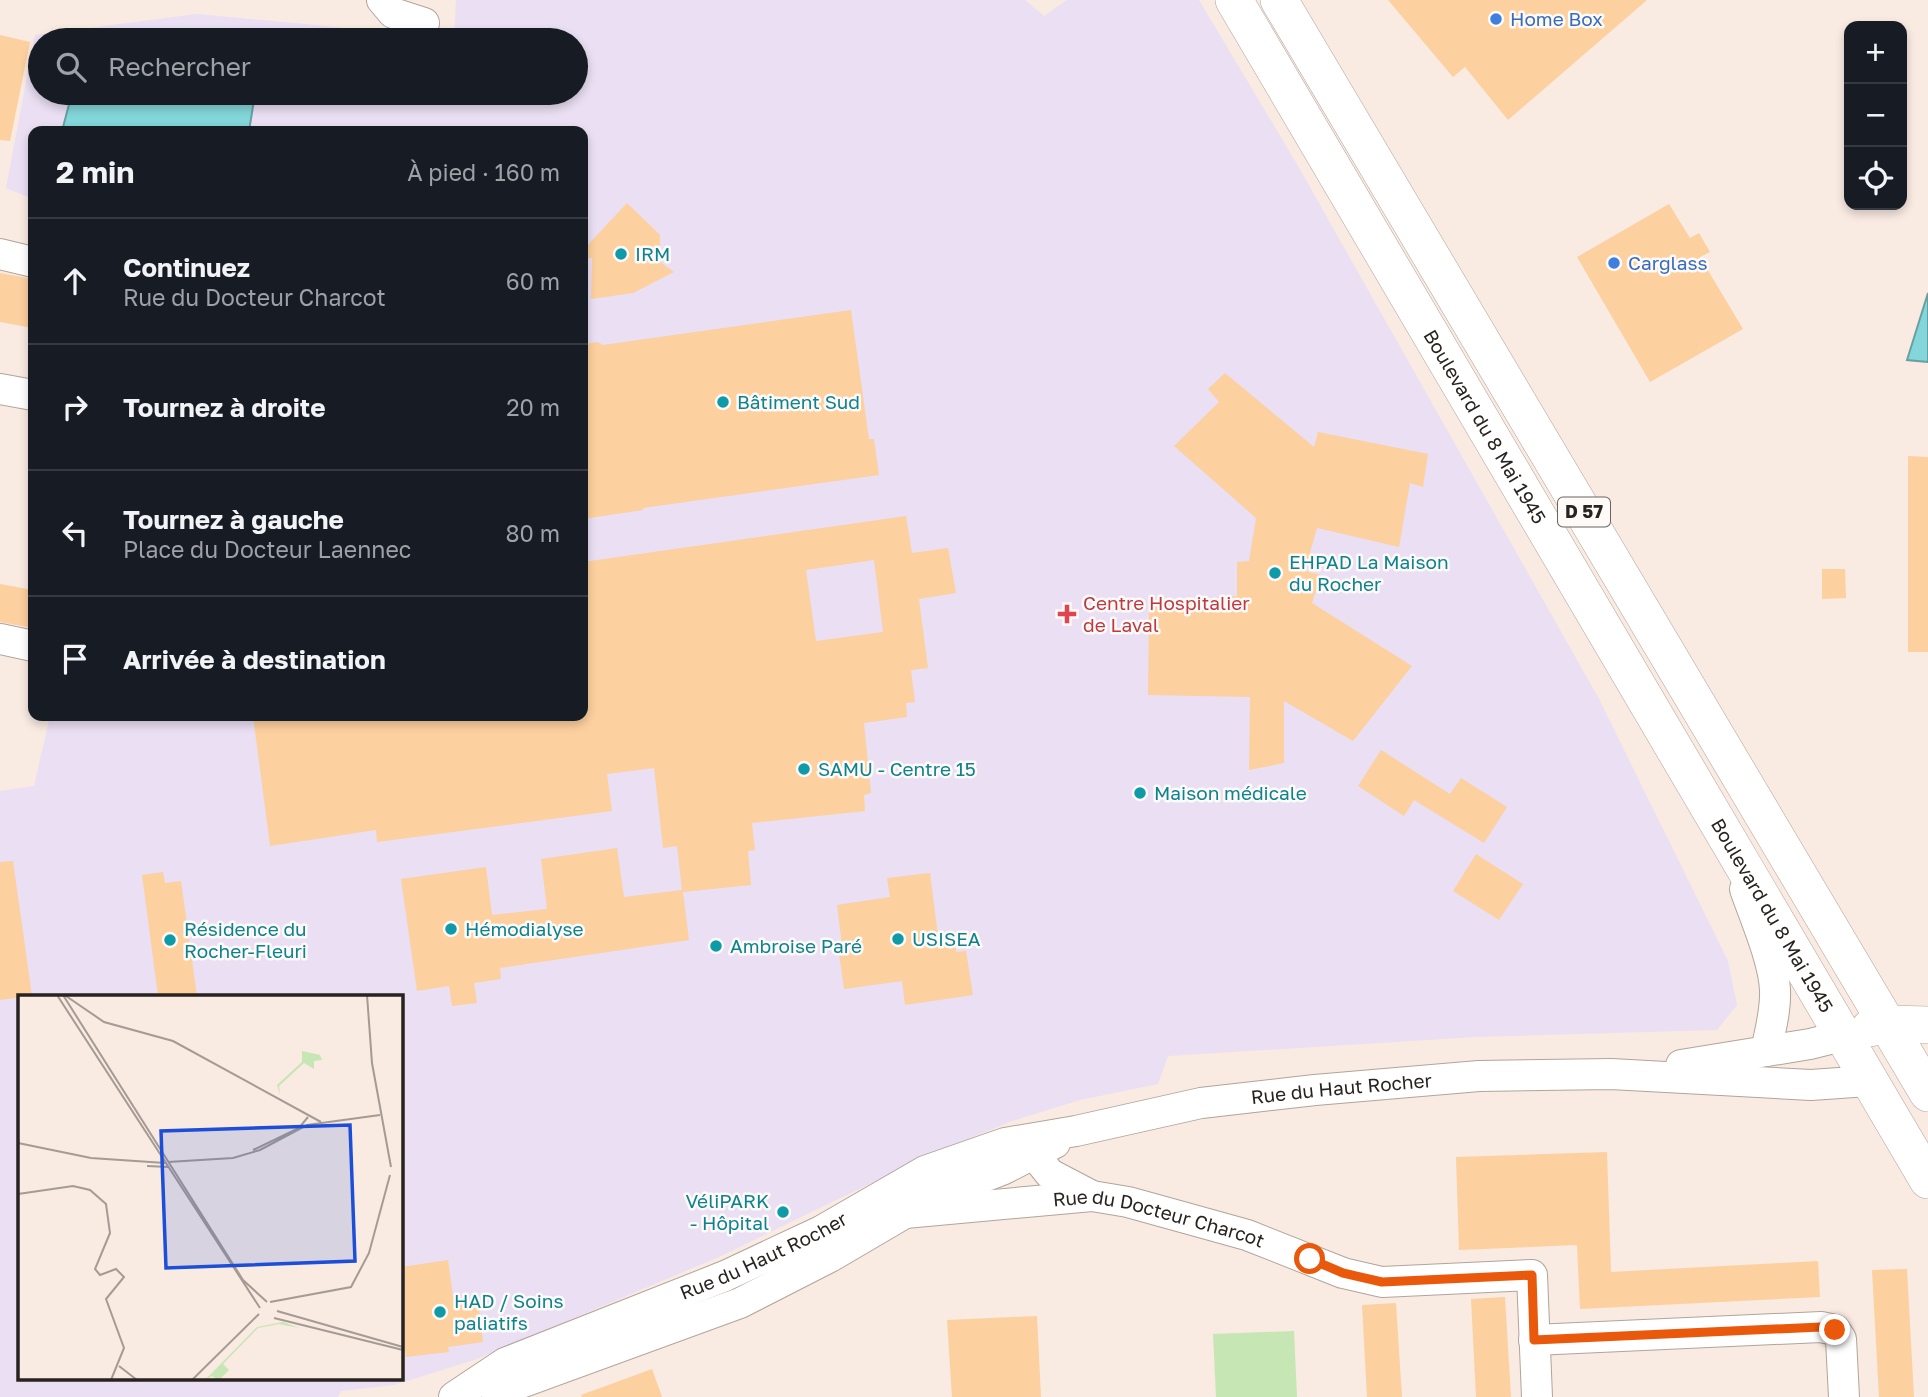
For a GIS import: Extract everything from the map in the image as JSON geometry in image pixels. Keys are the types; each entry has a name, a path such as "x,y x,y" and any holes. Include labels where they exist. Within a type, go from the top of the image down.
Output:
{"main road":[{"name":"Boulevard du 8 Mai 1945","path":"1234,0 1730,842 1910,1075 1928,1181"},
{"name":"Boulevard du 8 Mai 1945","path":"1279,0 1868,1024 1910,1075"},
{"path":"1709,804 1749,830 1868,1024"},
{"path":"1868,1024 1928,1013"},
{"path":"1868,1024 1928,1025"},
{"path":"1910,1075 1928,1136"}],"street":[{"path":"382,0 393,13 424,23"},
{"path":"0,254 28,261"},
{"path":"0,389 28,394"},
{"path":"0,639 28,645"},
{"path":"1730,842 1772,969 1775,988 1774,1012 1766,1051"},
{"name":"Rue du Haut Rocher","path":"1611,1074 1714,1061 1766,1051 1868,1024"},
{"name":"Rue du Haut Rocher","path":"454,1397 505,1363 724,1276 821,1231 925,1171 1004,1156 1076,1131 1201,1104 1315,1090 1479,1076 1611,1074 1811,1085 1910,1075"},
{"name":"Rue du Haut Rocher","path":"1034,1154 1076,1131"},
{"path":"1017,1203 1004,1156 1034,1154 1050,1174 1091,1196"},
{"name":"Rue du Haut Rocher","path":"497,1397 518,1384 740,1303 830,1257 905,1213 966,1184 1004,1156"},
{"name":"Rue du Docteur Charcot","path":"905,1213 1091,1196 1128,1202 1247,1235 1343,1273 1382,1282 1532,1275 1534,1340"},
{"path":"1537,1397 1534,1340 1821,1327 1835,1330 1841,1339 1844,1397"}],"shaded area":[{"name":"Centre Hospitalier de Laval","path":"456,0 1025,0 1044,16 1067,0 1199,0 1298,166 1599,699 1728,961 1737,1005 1717,1030 1475,1037 1168,1056 1158,1084 1080,1100 1009,1122 925,1157 721,1256 477,1359 394,1385 341,1391 338,1397 0,1397 0,791 34,786 49,721 588,721 588,126 28,126 28,197 6,188 28,72 28,105 588,105 588,28 455,28"},
{"name":"Centre Hospitalier de Laval","path":"197,14 346,28 89,28"}],"green space":[{"path":"1294,1331 1297,1397 1216,1397 1213,1334"}],"water":[{"path":"69,105 253,105 250,126 63,126"},
{"path":"1928,293 1928,362 1907,360"}],"building":[{"path":"1388,0 1647,0 1508,120 1465,67 1453,77"},
{"path":"0,35 28,42 28,52 10,141 0,140"},
{"name":"IRM","path":"627,203 660,235 660,262 674,272 633,293 591,299 592,258 588,258 588,245"},
{"path":"1669,204 1690,238 1699,233 1710,252 1700,257 1743,329 1650,382 1577,257"},
{"path":"0,273 28,278 28,327 0,322"},
{"name":"Bâtiment Sud","path":"851,310 869,439 874,439 879,475 588,518 588,344 598,342 603,345"},
{"name":"EHPAD La Maison du Rocher","path":"1225,373 1314,447 1318,432 1428,454 1423,487 1410,483 1399,547 1317,528 1305,571 1321,575 1312,603 1412,666 1353,741 1284,701 1284,763 1249,770 1250,697 1148,695 1149,603 1237,596 1237,562 1249,561 1256,518 1174,446 1219,402 1208,389"},
{"path":"1908,456 1928,457 1928,652 1908,652"},
{"path":"906,516 912,553 948,548 956,593 919,599 928,668 911,670 915,702 906,703 907,717 864,723 871,793 864,795 865,811 752,823 755,850 748,851 751,885 683,892 689,940 500,968 501,979 474,983 477,1003 452,1006 449,986 417,991 401,879 486,867 492,915 547,909 541,859 617,848 624,897 682,890 677,846 663,848 654,768 607,774 612,811 377,842 376,830 270,846 254,721 588,721 588,561","holes":["874,560 883,632 816,641 806,570"]},
{"path":"1822,569 1845,569 1846,598 1822,599"},
{"path":"0,584 28,589 28,627 0,622"},
{"path":"1381,750 1450,794 1461,778 1507,807 1484,843 1414,800 1404,816 1358,786"},
{"path":"1476,854 1523,884 1499,920 1453,891"},
{"path":"13,861 32,995 18,995 18,998 0,1000 0,862"},
{"name":"Résidence du Rocher-Fleuri","path":"163,872 165,883 181,881 197,995 158,995 142,875"},
{"name":"USISEA","path":"930,873 938,936 954,933 956,952 966,951 973,995 905,1005 902,981 844,989 838,946 842,945 837,905 890,897 887,878"},
{"path":"1607,1152 1611,1272 1818,1261 1820,1297 1580,1309 1577,1245 1459,1250 1456,1157"},
{"name":"HAD / Soins paliatifs","path":"448,1260 454,1303 478,1300 483,1342 448,1347 449,1352 406,1357 402,1329 402,1267"},
{"path":"1907,1269 1914,1397 1879,1397 1872,1270"},
{"path":"1505,1297 1511,1397 1476,1397 1471,1299"},
{"path":"1396,1303 1402,1397 1367,1397 1362,1305"},
{"path":"1037,1316 1041,1397 952,1397 947,1320"},
{"path":"652,1369 662,1397 581,1395"}],"place":[{"name":"Home Box","path":"1496,19"},
{"name":"IRM","path":"621,254"},
{"name":"Carglass","path":"1614,263"},
{"name":"Bâtiment Sud","path":"723,402"},
{"name":"EHPAD La Maison du Rocher","path":"1275,573"},
{"name":"Centre Hospitalier de Laval","path":"1067,614"},
{"name":"SAMU - Centre 15","path":"804,769"},
{"name":"Maison médicale","path":"1140,793"},
{"name":"Hémodialyse","path":"451,929"},
{"name":"USISEA","path":"898,939"},
{"name":"Résidence du Rocher-Fleuri","path":"170,940"},
{"name":"Ambroise Paré","path":"716,946"},
{"name":"VéliPARK - Hôpital","path":"783,1212"},
{"name":"HAD / Soins paliatifs","path":"440,1312"}],"route":[{"path":"1310,1259 1343,1273 1382,1282 1532,1275 1534,1340 1821,1327 1835,1330"}]}
